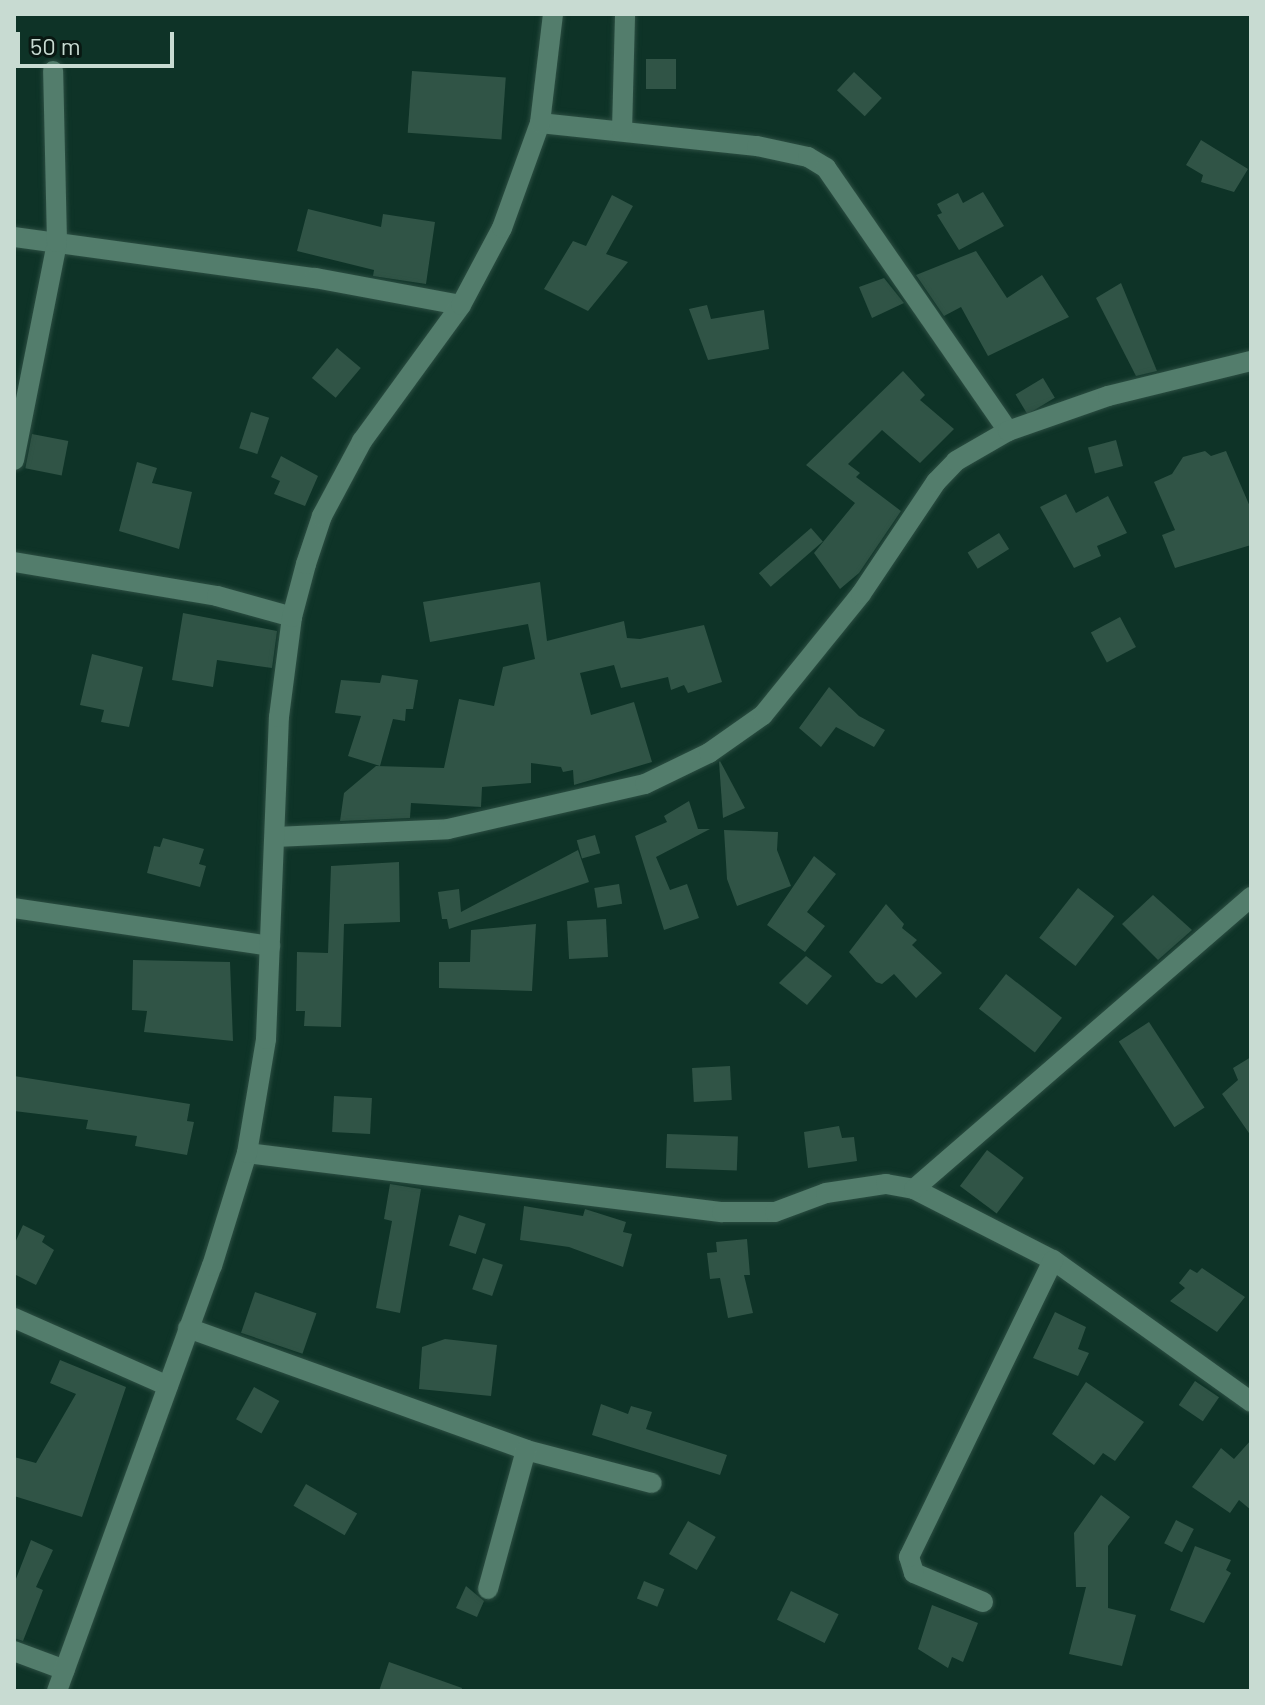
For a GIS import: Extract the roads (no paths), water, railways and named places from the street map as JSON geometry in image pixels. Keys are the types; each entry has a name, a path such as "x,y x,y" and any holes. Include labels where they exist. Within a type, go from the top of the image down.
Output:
{"street":[{"path":"57,1691 168,1386 247,1153 264,1063 279,717 292,617 322,516 342,477 461,305 502,228 540,123 553,14"},
{"path":"622,131 625,14"},
{"path":"14,460 57,242 53,71"},
{"path":"540,123 757,146 808,157 826,168 1008,431"},
{"path":"14,237 461,305"},
{"path":"275,837 448,829 645,784 709,753 763,715 861,594 936,482 978,445 1008,431 1108,396 1251,361"},
{"path":"14,562 217,596 292,617"},
{"path":"914,1189 1251,897"},
{"path":"14,908 270,946"},
{"path":"247,1153 722,1212 775,1212 826,1193 886,1184 914,1189 1053,1260 1251,1402"},
{"path":"983,1602 914,1573 909,1557 1053,1260"},
{"path":"14,1318 168,1386"},
{"path":"188,1328 526,1450 652,1483"},
{"path":"488,1589 526,1450"},
{"path":"14,1651 65,1670"}]}
